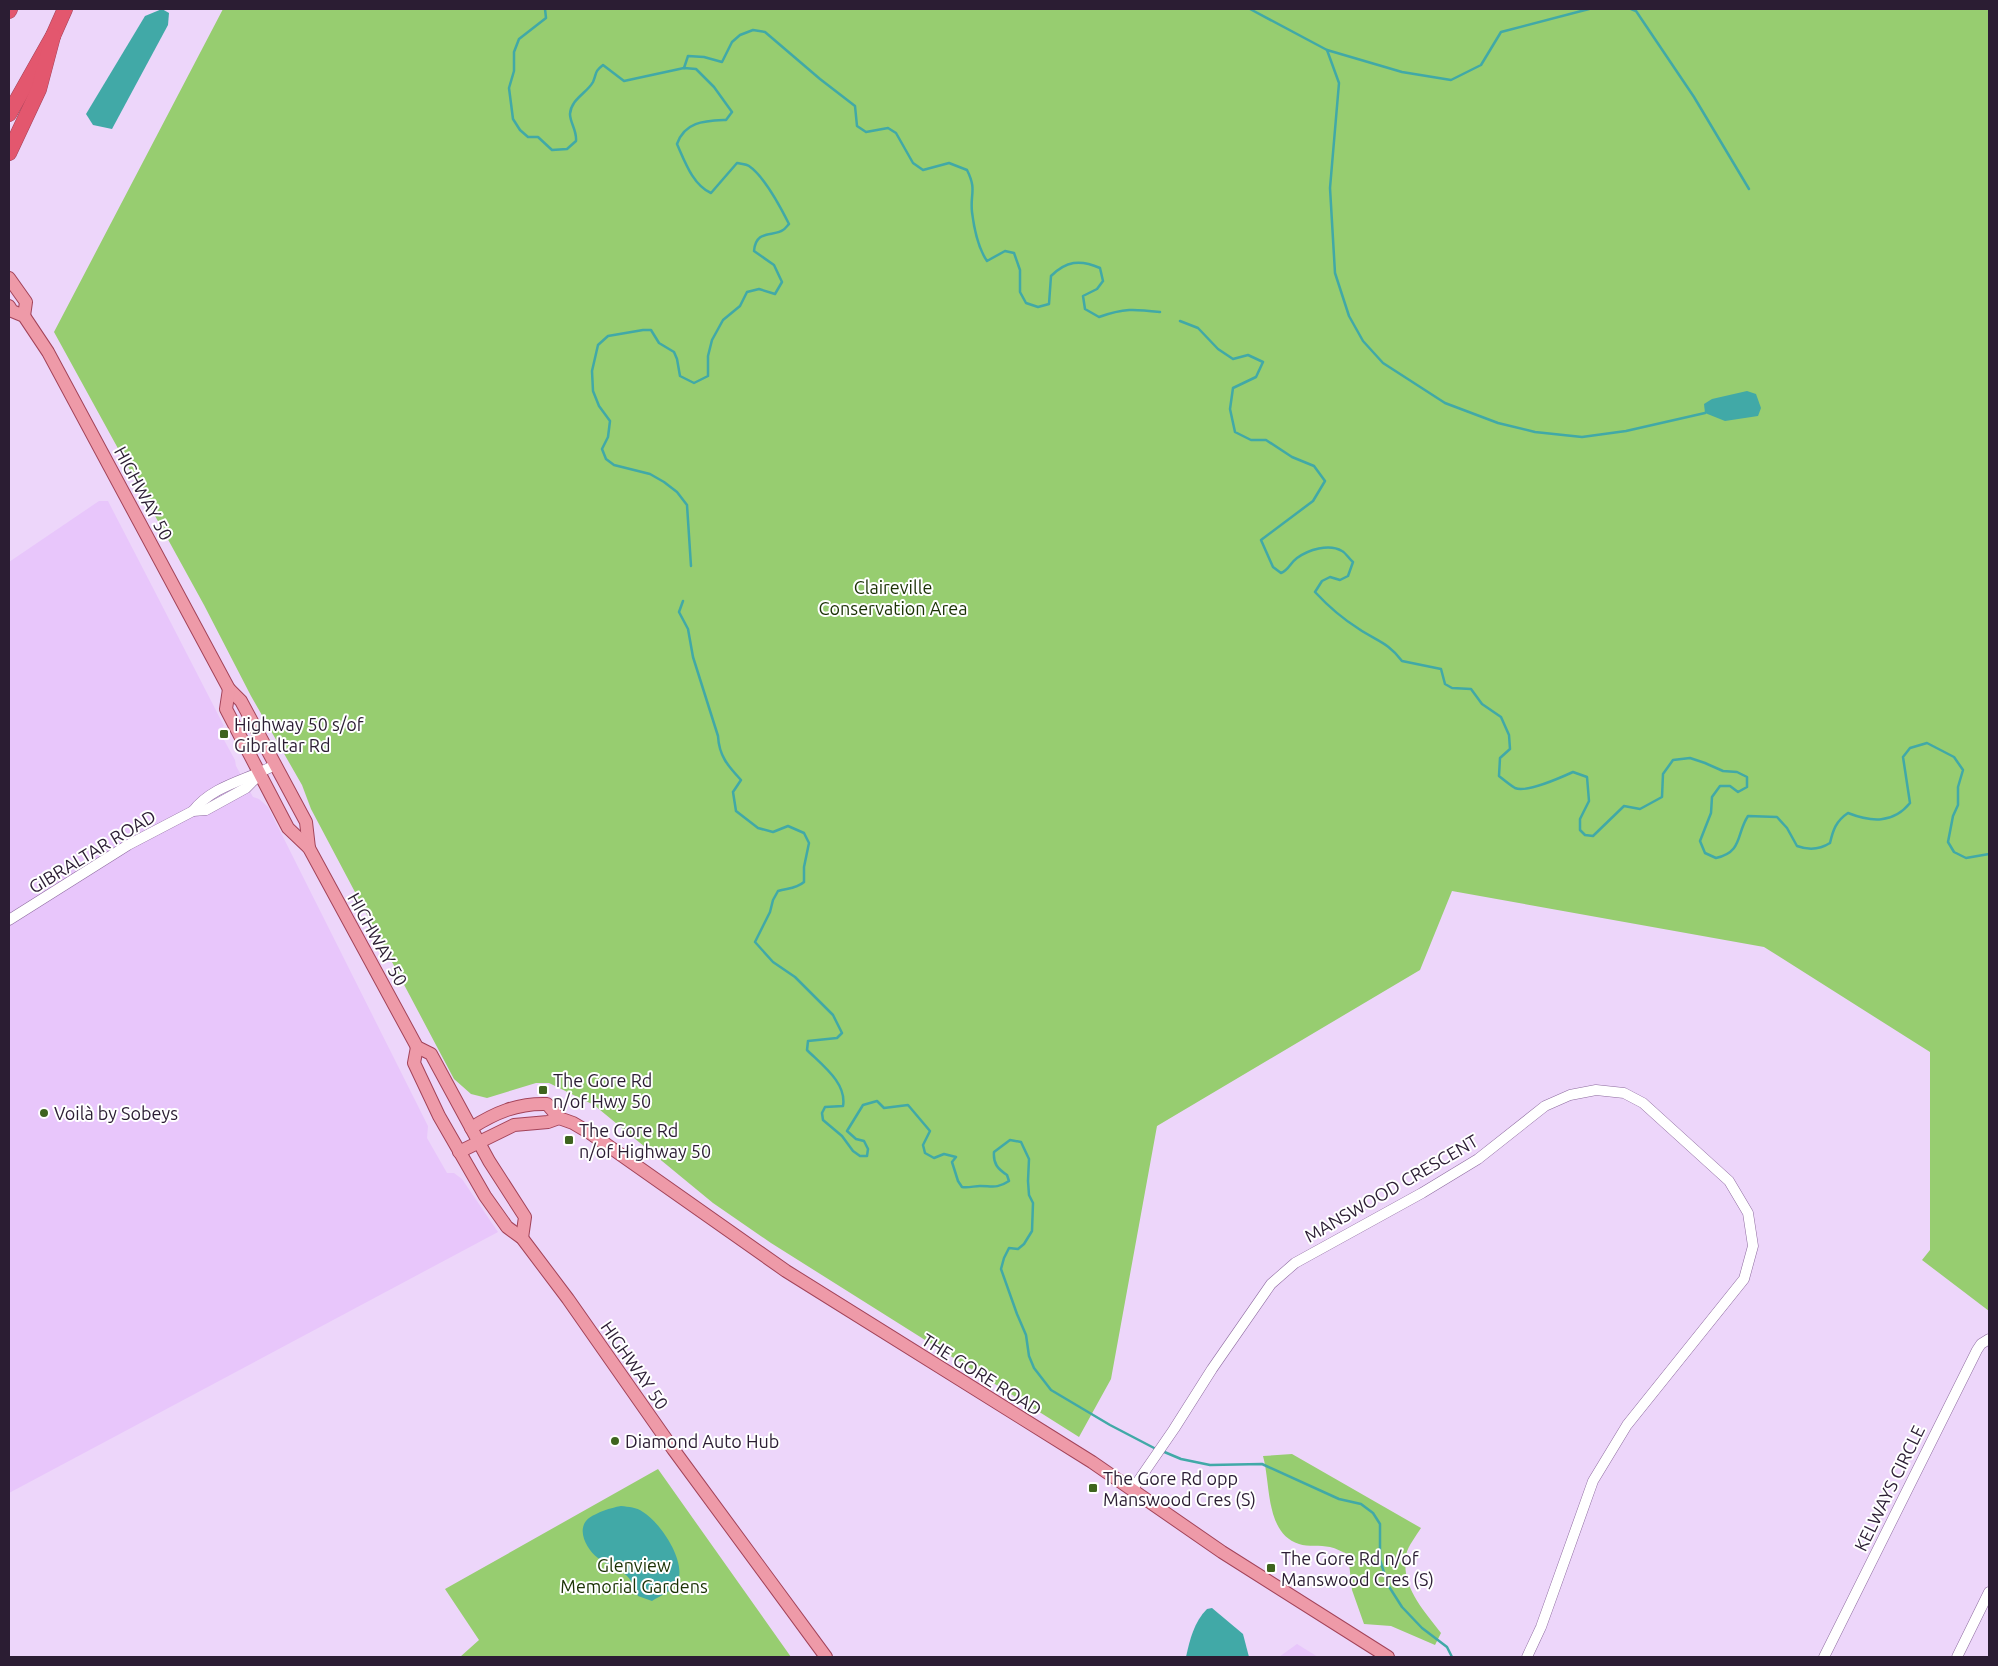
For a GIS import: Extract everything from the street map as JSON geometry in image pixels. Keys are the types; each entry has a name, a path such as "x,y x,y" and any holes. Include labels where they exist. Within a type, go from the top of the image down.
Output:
{"highway":[{"path":"9,114 66,9"},
{"path":"9,153 39,89 53,36"}],"main road":[{"name":"HIGHWAY 50","path":"9,278 26,302 24,316"},
{"name":"HIGHWAY 50","path":"9,306 12,311 24,316 48,352 229,689 241,701 306,822 308,848"},
{"name":"HIGHWAY 50","path":"229,689 226,709 288,828 308,848 416,1047 414,1063 439,1116 459,1152 507,1227 522,1238 568,1299 673,1449 826,1657"},
{"name":"HIGHWAY 50","path":"416,1047 431,1054 471,1128 524,1217 522,1238"},
{"name":"THE GORE ROAD","path":"471,1128 499,1112 526,1104 547,1104 559,1118 573,1123 590,1133 786,1271 1132,1490 1222,1552 1388,1657"},
{"path":"459,1152 514,1126 548,1122 559,1118"}],"street":[{"name":"GIBRALTAR ROAD","path":"9,920 128,845 193,811 206,810 246,788 260,774 275,765"},
{"name":"MANSWOOD CRESCENT","path":"1132,1490 1271,1284 1295,1263 1430,1189 1481,1158 1545,1106 1570,1095 1596,1090 1624,1093 1643,1102 1729,1181 1748,1213 1753,1246 1744,1279 1627,1425 1593,1481 1541,1627 1527,1657"},
{"name":"KELWAYS CIRCLE","path":"1824,1657 1957,1388 1977,1350 1981,1344 1989,1339"},
{"path":"1957,1657 1989,1592"}],"shaded area":[{"path":"162,9 169,13 168,25 112,129 93,125 86,114 145,16"},
{"path":"1747,391 1756,394 1761,408 1758,416 1725,421 1705,413 1704,404 1712,399"},
{"path":"99,501 108,501 224,726 218,729 253,797 259,799 268,807 428,1126 427,1138 447,1173 454,1173 462,1179 498,1232 9,1493 9,562"},
{"path":"621,1506 638,1509 650,1517 657,1524 676,1554 679,1565 677,1583 669,1591 652,1601 638,1596 627,1576 598,1558 590,1550 584,1539 583,1528 589,1518 604,1510"},
{"path":"1212,1608 1243,1634 1249,1657 1186,1657 1196,1625 1207,1609"},
{"path":"1297,1644 1318,1657 1279,1657"}],"green space":[{"name":"Claireville Conservation Area","path":"223,9 1989,9 1989,1311 1922,1260 1930,1250 1930,1052 1764,947 1452,891 1420,970 1157,1126 1111,1379 1079,1437 771,1243 713,1203 594,1105 549,1083 536,1083 487,1098 471,1094 454,1079 311,809 302,785 251,696 204,605 54,332"},
{"path":"1292,1454 1421,1528 1407,1552 1405,1567 1410,1587 1415,1597 1441,1633 1435,1645 1391,1626 1364,1624 1352,1590 1348,1554 1330,1547 1299,1544 1288,1538 1280,1530 1271,1507 1263,1456"},
{"name":"Glenview Memorial Gardens","path":"658,1469 791,1657 460,1657 479,1640 445,1589"}],"waterway":[{"path":"545,9 546,18 519,39 514,52 514,71 509,88 513,119 520,130 528,137 538,137 552,150 567,149 576,141 570,117 573,104 590,86 597,71 603,65 624,81 684,68 696,69 714,87 732,112 726,120 697,124 690,127 681,136 677,144 694,179 711,193 737,163 748,165 766,184 789,224 784,230 758,239 754,251 774,265 782,282 775,294 759,289 747,292 740,306 723,320 712,340 708,356 708,376 694,383 680,376 674,352 659,343 651,330 608,336 598,345 592,371 593,391 599,406 610,421 608,437 602,449 606,459 614,465 650,474 677,492 687,505 691,566"},
{"path":"1250,9 1327,50 1402,72 1451,80 1481,65 1501,32 1589,9"},
{"path":"1631,9 1636,11 1694,97 1749,189"},
{"path":"684,68 688,56 704,57 722,62 732,42 740,35 753,30 765,32 855,106 857,126 866,132 888,128 896,133 913,163 923,170 949,163 967,170 972,182 972,212 981,250 987,261 1005,251 1014,253 1020,270 1020,292 1026,303 1038,307 1049,304 1051,276 1062,267 1074,263 1086,263 1100,268 1103,281 1097,289 1083,296 1085,309 1099,317 1129,310 1160,312"},
{"path":"1327,50 1339,83 1330,188 1335,273 1349,316 1363,341 1383,363 1445,403 1498,423 1535,432 1582,437 1626,431 1705,413"},
{"path":"1180,321 1198,328 1218,349 1233,359 1248,355 1263,362 1256,377 1233,388 1230,409 1235,432 1251,440 1266,440 1292,457 1314,466 1325,481 1313,501 1261,540 1273,567 1281,573 1297,558 1319,548 1331,548 1343,552 1353,562 1348,576 1340,580 1330,577 1322,581 1315,592 1341,617 1387,646 1402,661 1441,669 1445,684 1452,688 1471,689 1482,704 1501,717 1509,735 1510,749 1500,758 1499,776 1513,787 1527,788 1553,781 1573,772 1587,777 1589,801 1580,819 1580,830 1585,835 1593,836 1624,806 1640,809 1662,797 1663,774 1673,760 1690,758 1723,771 1737,772 1747,777 1747,787 1738,792 1730,786 1720,786 1712,797 1711,813 1700,841 1705,853 1716,858 1731,851 1738,842 1748,816 1777,817 1787,828 1797,846 1809,849 1822,847 1830,843 1836,826 1848,813 1865,818 1881,819 1889,818 1903,810 1910,803 1903,757 1910,748 1927,743 1954,757 1963,770 1958,787 1958,805 1953,816 1948,842 1954,852 1966,858 1989,854"},
{"path":"683,601 679,612 688,629 693,657 718,736 720,749 728,765 741,780 733,792 736,811 758,828 773,832 788,826 804,833 809,843 804,867 804,882 795,887 778,891 755,942 773,962 795,977 833,1015 842,1033 837,1038 808,1041 807,1050 832,1075 841,1090 843,1098 843,1106 825,1107 822,1113 823,1120 842,1136 853,1151 860,1156 867,1156 868,1149 864,1141 856,1139 847,1131 863,1105 877,1101 884,1108 908,1105 930,1131 923,1145 925,1153 934,1158 944,1154 956,1157 952,1162 962,1187 991,1187 1005,1184 1009,1181 1007,1175 995,1163 994,1152 1010,1140 1021,1142 1029,1159 1029,1195 1033,1203 1032,1231 1024,1244 1018,1249 1009,1248 1001,1269 1026,1335 1029,1356 1034,1368 1051,1390 1110,1425 1156,1449"},
{"path":"1162,1451 1181,1459 1210,1465 1262,1464 1339,1499 1361,1504 1373,1513 1380,1524 1380,1560 1388,1585 1402,1607 1422,1628 1447,1647 1452,1657"}],"place":[{"name":"Highway 50 s/of Gibraltar Rd","path":"224,734"},
{"name":"The Gore Rd n/of Hwy 50","path":"543,1090"},
{"name":"Voilà by Sobeys","path":"44,1113"},
{"name":"The Gore Rd n/of Highway 50","path":"569,1140"},
{"name":"Diamond Auto Hub","path":"615,1441"},
{"name":"The Gore Rd opp Manswood Cres (S)","path":"1093,1488"},
{"name":"The Gore Rd n/of Manswood Cres (S)","path":"1271,1568"}]}
